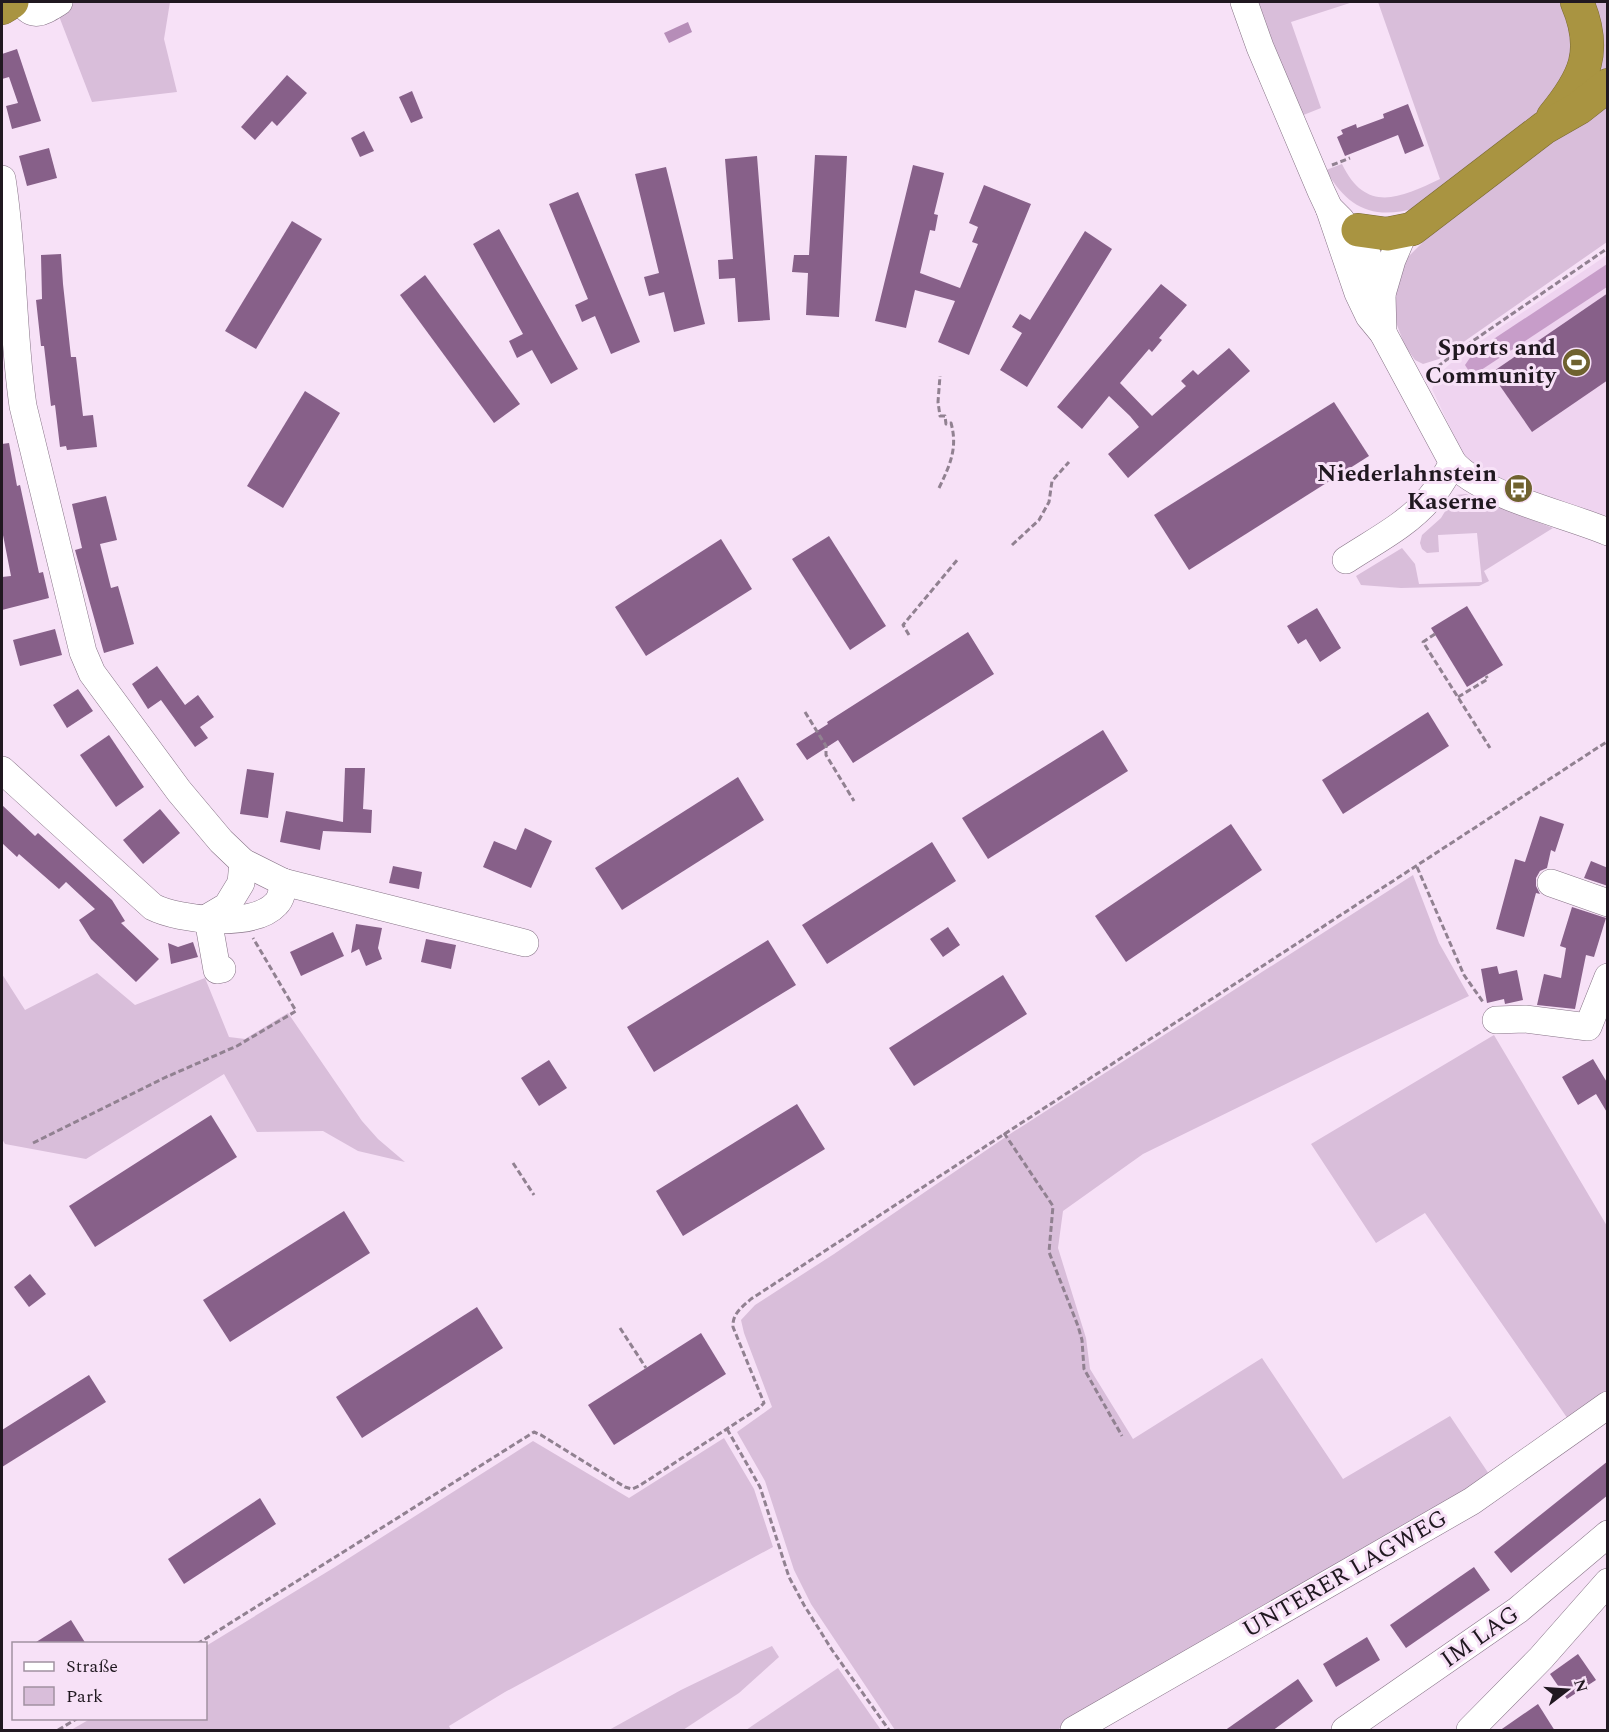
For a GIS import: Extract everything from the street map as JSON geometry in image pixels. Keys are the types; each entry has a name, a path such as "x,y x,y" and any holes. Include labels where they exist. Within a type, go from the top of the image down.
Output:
{"highway":[{"path":"2,8 12,2"},
{"path":"1544,128 1570,96 1584,66 1589,41 1585,20 1577,2"},
{"path":"1358,230 1377,234 1404,232 1421,224 1544,128 1579,108 1608,85"}],"street":[{"path":"22,2 27,10 35,13 44,11 59,2"},
{"path":"1244,2 1260,47 1329,208 1370,294"},
{"path":"2,179 23,406 83,652 92,673 179,791 221,841 243,861 276,880 525,943"},
{"path":"1329,208 1342,221 1358,230 1370,294 1369,316 1383,333 1453,463 1470,478 1503,493 1608,532"},
{"path":"1370,294 1389,267 1404,232"},
{"path":"1346,560 1418,511 1438,488 1453,463"},
{"path":"2,770 153,907 177,916 220,915 240,900 252,887 276,880"},
{"path":"222,969 217,970 220,915 241,883 243,861"},
{"path":"1551,883 1608,903"},
{"path":"1496,1020 1525,1019 1598,1030 1608,977"},
{"name":"UNTERER LAGWEG","path":"1074,1731 1472,1501 1608,1405"},
{"name":"IM LAG","path":"1345,1731 1518,1610 1608,1534"},
{"path":"1470,1731 1541,1658 1608,1582"}],"path":[{"path":"1332,165 1350,158"},
{"path":"1411,385 1608,248"},
{"path":"939,488 950,465 955,438 951,423 946,424 945,416 940,416 938,402 940,376"},
{"path":"1012,544 1039,520 1048,502 1052,481 1069,462"},
{"path":"909,635 903,625 958,559"},
{"path":"1435,634 1423,642 1490,748"},
{"path":"1458,697 1488,679 1486,676"},
{"path":"805,712 826,746 826,755 854,801"},
{"path":"200,1642 534,1432 632,1489 727,1429 764,1403 733,1327 733,1319 740,1308 1004,1133 1608,741"},
{"path":"1417,867 1464,975 1496,1020"},
{"path":"33,1143 164,1078 237,1046 296,1011 220,915"},
{"path":"1004,1133 1053,1206 1049,1252 1078,1326 1082,1340 1084,1370 1122,1436"},
{"path":"513,1163 534,1195"},
{"path":"620,1328 646,1368"},
{"path":"727,1429 760,1487 789,1577 804,1605 832,1650 889,1731"},
{"path":"58,1731 76,1720"}],"shaded area":[{"path":"688,22 692,32 669,43 664,33"},
{"path":"1607,255 1607,516 1535,494 1467,463 1432,389 1441,372 1460,355"},
{"path":"1607,264 1607,287 1472,376 1465,365 1474,352"}],"green space":[{"path":"38,2 170,2 164,39 177,92 92,102 57,11"},
{"path":"1255,2 1353,2 1291,22 1321,108 1301,116"},
{"path":"1378,2 1568,2 1580,42 1552,105 1416,208 1387,213 1375,212 1353,202 1343,194 1326,170 1342,164 1351,180 1362,190 1373,196 1385,197 1411,192 1440,179"},
{"path":"1585,2 1607,2 1607,75 1588,77"},
{"path":"1607,92 1607,242 1439,359 1423,364 1415,360 1405,346 1392,312 1393,296 1405,260 1442,223"},
{"path":"1466,494 1553,528 1484,571 1489,581 1479,586 1401,588 1361,585 1356,576 1402,548 1415,564 1419,584 1482,582 1477,533 1438,535 1439,552 1427,553 1422,549 1420,543 1422,535 1441,518 1455,495"},
{"path":"1413,875 1439,943 1469,996 1143,1154 1063,1211 1058,1248 1086,1338 1090,1369 1133,1439 1262,1358 1343,1479 1450,1416 1491,1477 1057,1730 895,1730 811,1604 794,1570 765,1481 737,1432 772,1407 741,1320 755,1305 1010,1134"},
{"path":"97,973 135,1005 205,978 229,1037 245,1039 288,1013 362,1121 378,1139 405,1162 358,1151 323,1131 257,1132 224,1074 86,1159 5,1144 2,1139 2,974 25,1010"},
{"path":"1494,1035 1607,1226 1607,1395 1570,1422 1425,1213 1376,1243 1311,1144"},
{"path":"724,1438 754,1489 773,1547 505,1692 449,1726 451,1730 71,1730 88,1720 207,1720 207,1645 533,1441 629,1498"},
{"path":"772,1646 779,1657 739,1693 683,1730 609,1730 681,1690"},
{"path":"838,1668 881,1730 746,1730"}],"building":[{"path":"17,49 41,121 12,129 6,106 18,103 9,77 2,79 2,54"},
{"path":"287,75 307,93 277,126 272,121 255,140 241,127"},
{"path":"412,91 423,118 411,123 399,97"},
{"path":"1408,104 1424,146 1405,154 1398,135 1345,156 1337,137 1343,134 1341,130 1356,124 1357,128 1384,118 1383,114"},
{"path":"364,131 374,151 360,157 351,138"},
{"path":"49,148 57,178 27,186 19,156"},
{"path":"815,155 847,156 839,317 806,315 808,273 792,272 794,255 809,255"},
{"path":"757,156 770,320 738,322 735,278 719,279 718,260 733,259 725,159"},
{"path":"913,165 944,173 934,214 938,215 935,231 930,230 920,273 960,288 978,244 972,242 978,227 969,223 984,185 1031,204 969,355 938,342 955,301 915,290 906,328 875,321"},
{"path":"666,167 705,324 674,332 664,292 649,296 644,277 659,273 635,174"},
{"path":"578,192 640,342 611,354 595,316 582,322 575,305 588,299 549,204"},
{"path":"292,221 322,239 256,349 225,331"},
{"path":"499,229 578,369 551,384 532,350 517,358 509,341 523,334 473,244"},
{"path":"1085,231 1112,249 1027,387 1000,370 1022,333 1012,327 1020,314 1030,320"},
{"path":"61,254 71,357 76,357 83,416 93,415 97,447 67,450 66,446 60,447 55,405 51,406 36,300 42,299 41,255"},
{"path":"425,275 520,404 494,423 400,295"},
{"path":"1161,284 1187,305 1159,338 1162,340 1152,352 1149,349 1120,383 1152,416 1186,386 1181,381 1193,370 1198,375 1229,348 1250,371 1128,478 1108,454 1139,427 1130,416 1109,396 1082,429 1057,407"},
{"path":"1608,293 1608,380 1532,432 1491,373"},
{"path":"305,391 340,413 283,508 247,486"},
{"path":"1334,402 1369,456 1189,570 1154,515"},
{"path":"9,443 17,486 20,485 39,573 43,572 49,598 2,610 2,577 11,576 2,530 2,444"},
{"path":"106,496 117,540 100,544 111,588 118,586 134,644 104,653 75,550 82,548 72,504"},
{"path":"829,536 886,626 850,650 792,559"},
{"path":"721,539 752,589 646,656 615,607"},
{"path":"1467,606 1503,665 1467,687 1431,628"},
{"path":"1317,608 1341,648 1320,662 1306,639 1298,644 1287,626"},
{"path":"55,629 62,655 20,666 13,640"},
{"path":"968,632 994,674 853,763 838,740 807,760 796,744"},
{"path":"157,666 185,705 198,695 214,717 200,727 208,738 195,747 161,700 148,709 132,684"},
{"path":"78,689 93,711 67,728 53,705"},
{"path":"1428,712 1449,746 1343,814 1322,780"},
{"path":"1103,730 1128,771 988,859 962,818"},
{"path":"109,735 144,787 116,807 80,755"},
{"path":"345,768 365,768 363,809 372,810 371,833 323,831 320,850 280,842 286,811 343,822"},
{"path":"247,769 274,773 268,818 240,814"},
{"path":"738,777 764,820 622,910 595,868"},
{"path":"2,805 35,836 38,833 112,900 125,921 121,923 159,959 136,982 91,939 79,920 95,909 66,882 59,889 19,854 17,857 2,843"},
{"path":"160,809 180,833 143,864 123,840"},
{"path":"1540,816 1564,824 1555,852 1551,850 1547,868 1540,871 1536,878 1536,886 1540,894 1536,893 1524,937 1496,929 1515,859 1525,862"},
{"path":"1231,824 1262,870 1126,962 1095,916"},
{"path":"525,828 552,841 531,888 483,867 494,841 516,850"},
{"path":"932,842 956,881 827,964 802,925"},
{"path":"1591,861 1608,868 1608,886 1584,878"},
{"path":"393,866 422,872 419,889 389,883"},
{"path":"1572,907 1606,918 1594,957 1586,955 1575,1009 1537,1005 1544,974 1561,978 1566,948 1560,946"},
{"path":"356,924 382,928 378,948 382,959 366,966 359,949 351,953"},
{"path":"948,927 960,945 943,957 930,939"},
{"path":"333,932 344,956 301,976 290,952"},
{"path":"426,939 456,945 451,969 421,962"},
{"path":"768,940 796,985 654,1072 627,1027"},
{"path":"193,942 198,957 171,964 168,943 178,947"},
{"path":"1497,966 1499,974 1517,970 1523,1000 1505,1004 1504,999 1487,1003 1481,969"},
{"path":"1003,975 1027,1014 914,1086 889,1048"},
{"path":"1593,1059 1608,1084 1608,1114 1596,1094 1578,1105 1562,1077"},
{"path":"549,1060 567,1088 539,1106 521,1078"},
{"path":"797,1104 825,1149 683,1236 656,1191"},
{"path":"211,1115 237,1157 95,1247 69,1206"},
{"path":"344,1211 370,1253 230,1342 203,1300"},
{"path":"30,1274 46,1294 29,1307 14,1287"},
{"path":"477,1307 503,1348 362,1438 336,1397"},
{"path":"701,1333 726,1374 614,1445 588,1405"},
{"path":"89,1375 106,1402 2,1467 2,1430"},
{"path":"1608,1461 1608,1495 1511,1573 1494,1552"},
{"path":"260,1498 276,1524 184,1584 168,1559"},
{"path":"1474,1567 1490,1590 1406,1648 1390,1625"},
{"path":"71,1620 85,1642 36,1642"},
{"path":"1367,1637 1380,1660 1336,1687 1323,1664"},
{"path":"1578,1654 1596,1680 1567,1699 1550,1674"},
{"path":"1298,1679 1313,1701 1272,1731 1224,1731"},
{"path":"1538,1704 1555,1731 1499,1731 1522,1715"}],"place":[{"name":"Sports and Community","path":"1577,362"},
{"name":"Niederlahnstein Kaserne","path":"1518,488"}]}
